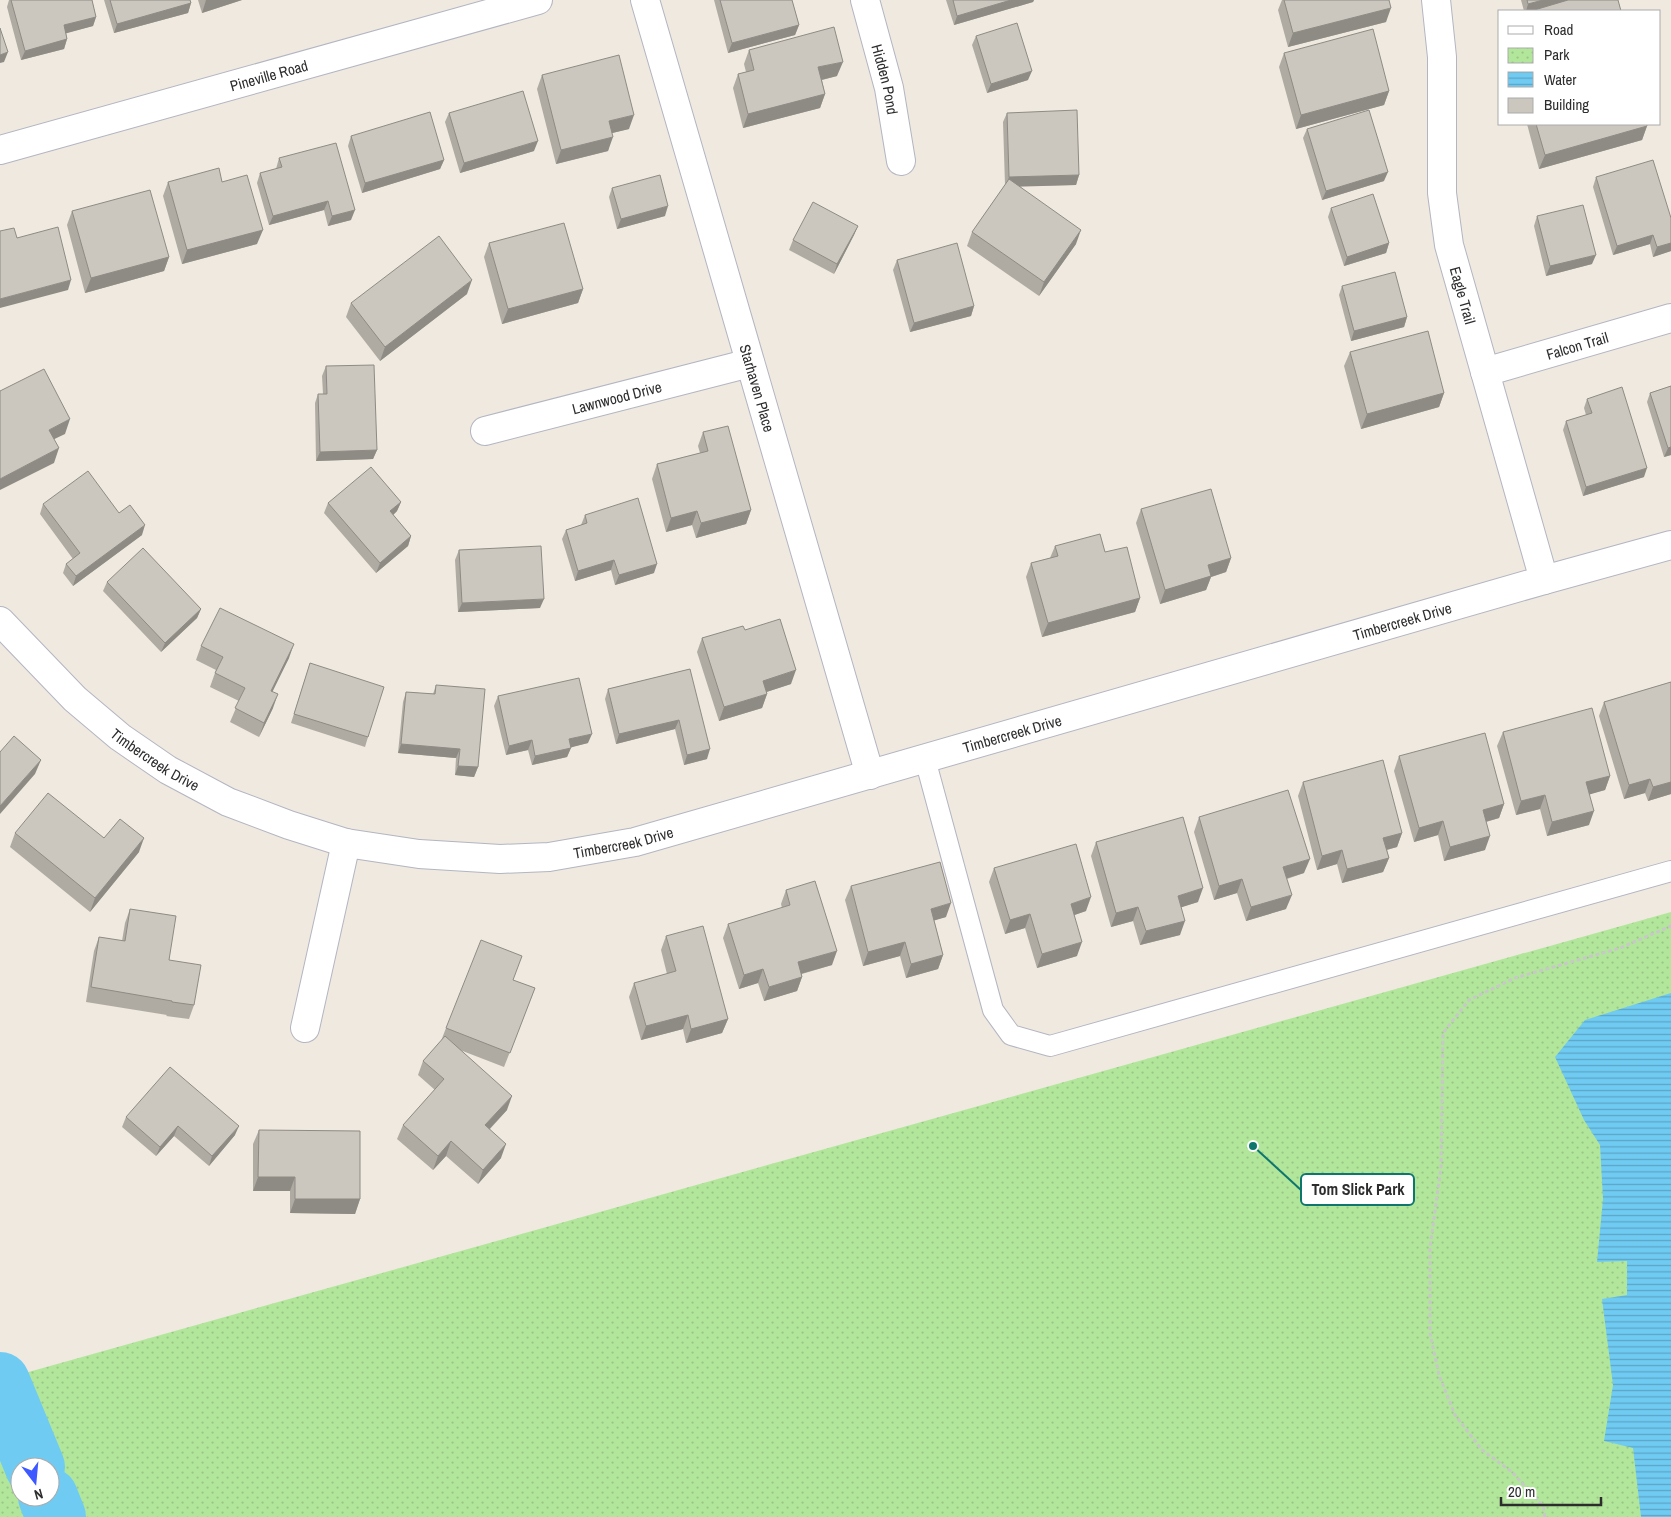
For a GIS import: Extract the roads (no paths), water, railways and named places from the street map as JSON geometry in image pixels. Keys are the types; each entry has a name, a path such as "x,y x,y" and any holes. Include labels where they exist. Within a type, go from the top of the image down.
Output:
{"street":[{"name":"Pineville Road","path":"0,150 538,0"},
{"name":"Starhaven Place","path":"644,0 870,775"},
{"name":"Hidden Pond","path":"866,0 889,88 901,161"},
{"name":"Eagle Trail","path":"1436,0 1442,57 1442,193 1449,245 1544,580"},
{"name":"Falcon Trail","path":"1484,372 1671,318"},
{"name":"Lawnwood Drive","path":"485,431 750,363"},
{"name":"Timbercreek Drive","path":"0,620 75,700 120,737 168,770 228,802 289,826 346,843 419,854 500,859 549,857 635,842 1671,545"},
{"path":"305,1028 346,843"}],"lane":[{"path":"925,759 993,1010 1010,1035 1050,1046 1671,871"}],"water":[{"path":"1671,993 1671,1517 1641,1517 1633,1448 1604,1441 1613,1385 1602,1299 1627,1295 1627,1261 1597,1262 1603,1199 1600,1145 1584,1120 1555,1057 1585,1020"}],"waterway":[{"path":"0,1382 31,1457"},
{"path":"52,1507 56,1517"}],"place":[{"name":"Tom Slick Park","path":"1253,1146"}]}
